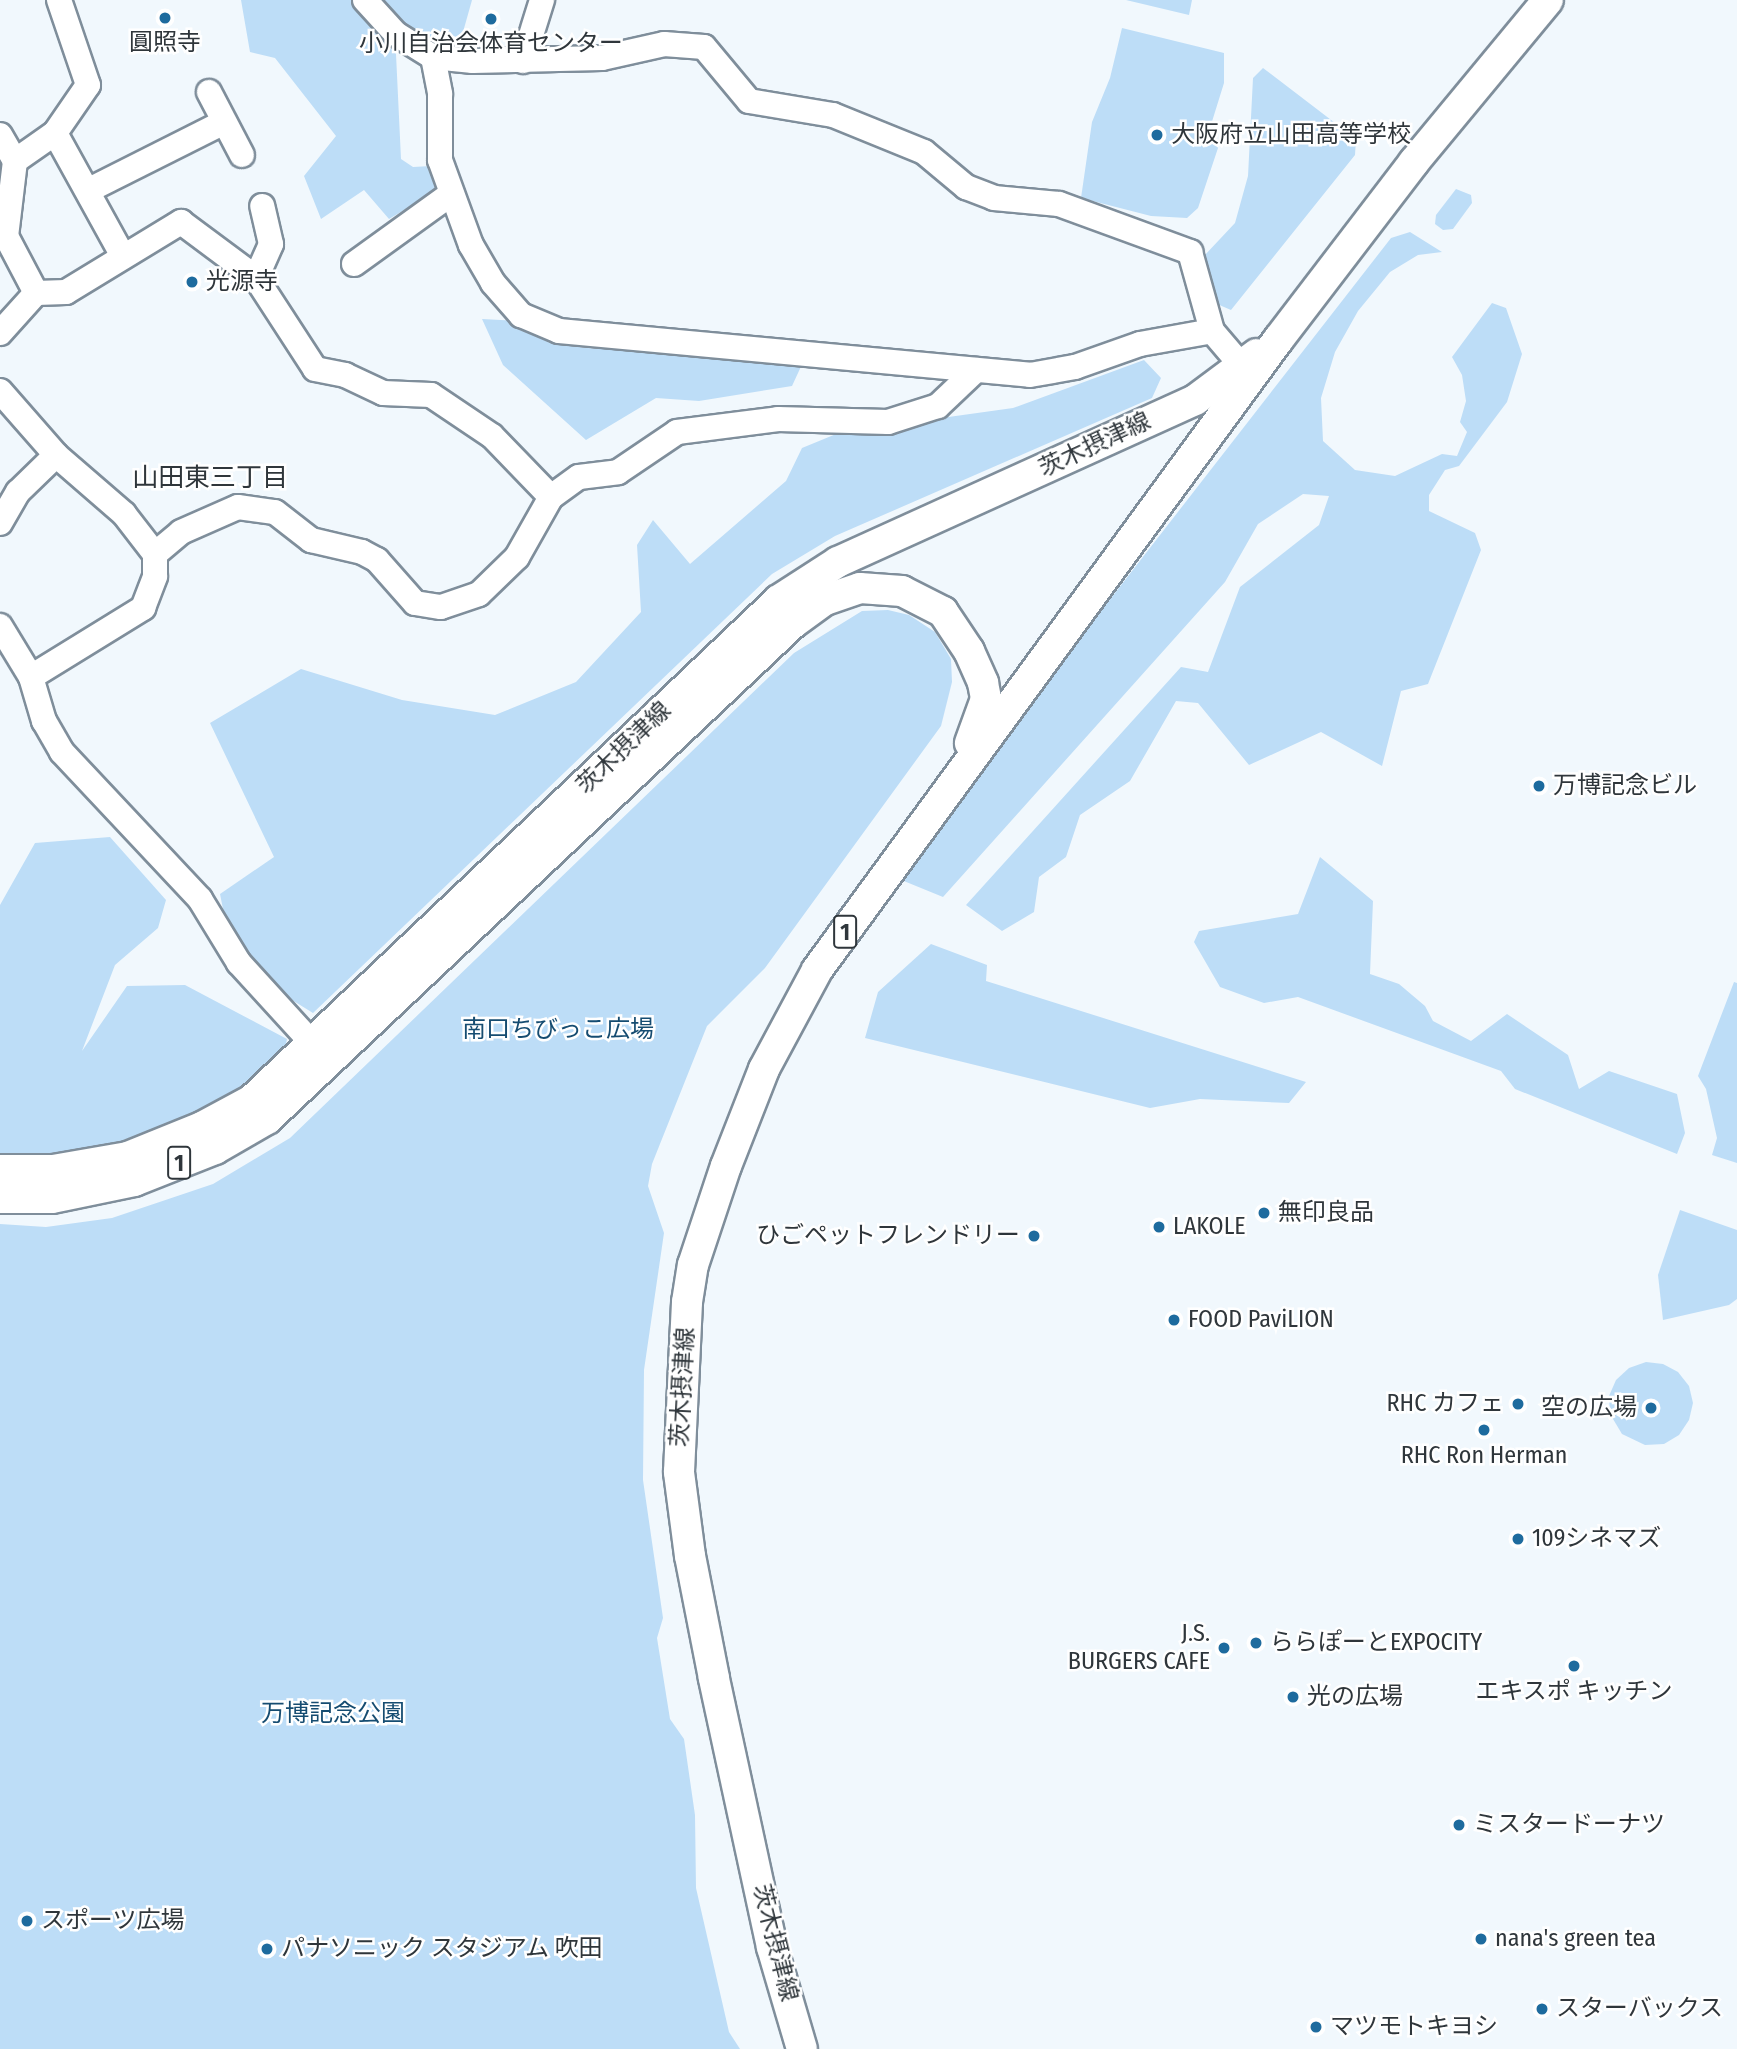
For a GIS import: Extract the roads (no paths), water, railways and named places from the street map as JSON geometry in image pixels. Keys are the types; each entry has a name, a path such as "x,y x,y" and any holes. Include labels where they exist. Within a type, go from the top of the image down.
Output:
{"main road":[{"name":"茨木摂津線","path":"802,2049 772,1947 690,1556 679,1472 687,1302 694,1265 726,1166 764,1069 817,970 1278,340 1414,162 1548,0"},
{"name":"茨木摂津線","path":"0,1198 52,1198 134,1181 215,1149 267,1119 321,1052 779,600 838,562 1195,401 1278,340"},
{"name":"茨木摂津線","path":"0,1170 53,1170 128,1157 252,1100 321,1052 793,623 825,600 860,588 902,591 943,612 970,652 986,699 954,781"}],"street":[{"path":"15,161 55,133 88,85 59,0"},
{"path":"365,0 396,34 433,57 523,61 602,58 664,44 704,47 749,101 833,115 924,152 966,187 994,198 1059,204 1190,252 1212,331 1241,365"},
{"path":"523,61 542,0"},
{"path":"433,57 440,94 440,160 471,245 493,283 521,314 559,331 1030,375 1075,367 1140,344 1212,331"},
{"path":"209,92 242,155"},
{"path":"89,190 169,138 225,122"},
{"path":"55,133 89,190 123,256"},
{"path":"0,135 15,161 6,236 7,257 36,293"},
{"path":"354,264 451,194"},
{"path":"256,278 271,244 262,206"},
{"path":"0,333 36,293 66,292 181,222 256,278 316,369 345,375 383,393 431,395 492,436 551,497"},
{"path":"155,554 181,531 237,507 275,512 312,540 362,552 377,560 415,603 441,607 479,594 517,557 551,497 579,477 618,472 677,432 778,419 888,422 938,406 976,370"},
{"path":"0,391 56,456 124,514 155,554 155,576 143,608 31,677"},
{"path":"0,523 18,492 56,456"},
{"path":"0,626 31,677 44,721 62,751 200,900 239,963 321,1052"}],"place":[{"name":"圓照寺","path":"165,18"},
{"name":"小川自治会体育センター","path":"491,19"},
{"name":"大阪府立山田高等学校","path":"1157,135"},
{"name":"光源寺","path":"192,282"},
{"name":"万博記念ビル","path":"1539,786"},
{"name":"無印良品","path":"1264,1213"},
{"name":"LAKOLE","path":"1159,1227"},
{"name":"ひごペットフレンドリー","path":"1034,1236"},
{"name":"FOOD PaviLION","path":"1174,1320"},
{"name":"RHC カフェ","path":"1518,1404"},
{"name":"空の広場","path":"1651,1408"},
{"name":"RHC Ron Herman","path":"1484,1430"},
{"name":"109シネマズ","path":"1518,1539"},
{"name":"ららぽーとEXPOCITY","path":"1256,1643"},
{"name":"J.S. BURGERS CAFE","path":"1224,1648"},
{"name":"エキスポ キッチン","path":"1574,1666"},
{"name":"光の広場","path":"1293,1697"},
{"name":"ミスタードーナツ","path":"1459,1825"},
{"name":"スポーツ広場","path":"27,1921"},
{"name":"nana's green tea","path":"1481,1939"},
{"name":"パナソニック スタジアム 吹田","path":"267,1949"},
{"name":"スターバックス","path":"1542,2009"},
{"name":"マツモトキヨシ","path":"1316,2027"}],"district":[{"name":"山田東三丁目","path":"210,478"}],"park label":[{"name":"南口ちびっこ広場","path":"558,1030"},
{"name":"万博記念公園","path":"333,1714"}]}
